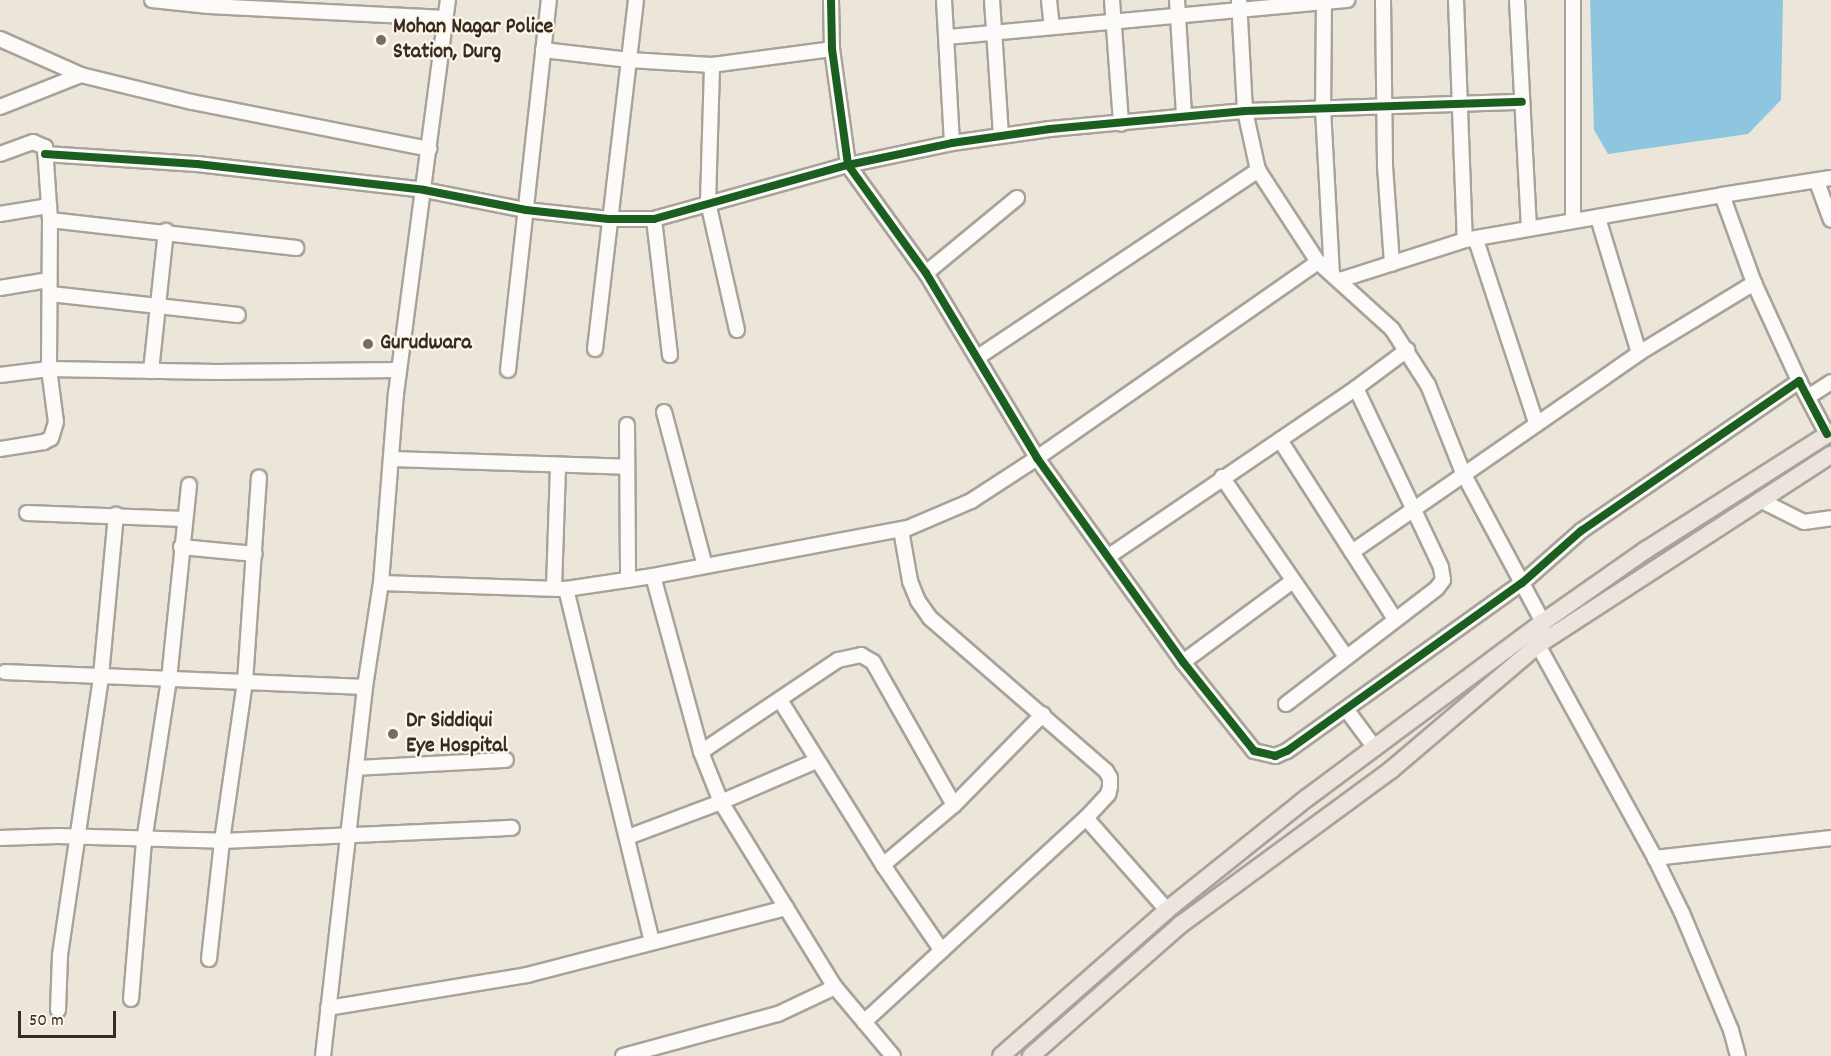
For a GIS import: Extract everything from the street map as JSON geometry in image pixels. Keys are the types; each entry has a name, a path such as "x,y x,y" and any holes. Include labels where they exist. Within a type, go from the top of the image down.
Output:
{"main road":[{"path":"1001,1056 1167,910 1374,748 1543,622 1646,550 1829,433"},
{"path":"1030,1056 1180,925 1391,770 1538,645 1831,455"}],"street":[{"path":"152,0 241,3 446,18"},
{"path":"322,1056 365,687 381,583 396,394 448,0"},
{"path":"508,370 549,0"},
{"path":"595,348 636,0"},
{"path":"831,0 832,49 848,165 926,273 1037,458 1183,662 1254,751 1264,755 1275,756 1287,751 1349,713 1522,583 1581,531 1799,381"},
{"path":"944,0 948,36 952,143"},
{"path":"992,0 1001,136"},
{"path":"1049,0 1052,27"},
{"path":"1112,0 1121,124"},
{"path":"1177,0 1184,116"},
{"path":"948,36 1178,15 1239,4 1347,0"},
{"path":"1383,0 1384,166 1392,264"},
{"path":"1456,0 1460,104 1470,240 1536,423"},
{"path":"1517,0 1528,228"},
{"path":"1573,0 1573,221"},
{"path":"1324,1 1323,109 1336,277"},
{"path":"1239,4 1245,111 1258,170 1318,262 1392,329 1428,385 1463,473 1543,622 1538,645 1655,858 1682,913 1731,1030 1738,1056"},
{"path":"0,39 81,75 192,102 429,149"},
{"path":"543,50 629,60 712,65 832,49"},
{"path":"712,65 708,202 737,330"},
{"path":"0,107 81,75"},
{"path":"45,154 197,164 423,190 526,210 609,219 654,219 708,202 848,165 952,143 1050,129 1245,111 1522,102"},
{"path":"0,154 33,142 45,147 50,213 49,369 56,422 51,438 44,442 0,448"},
{"path":"978,357 1258,170"},
{"path":"1336,277 1392,264 1470,240 1528,228 1831,178"},
{"path":"1817,182 1831,220"},
{"path":"1722,195 1754,283 1799,381 1829,433"},
{"path":"926,273 1017,198"},
{"path":"0,213 50,213 296,248"},
{"path":"1598,218 1639,352"},
{"path":"654,219 670,356"},
{"path":"151,371 166,231"},
{"path":"381,583 560,589 653,576 904,529 971,501 1037,458 1318,262"},
{"path":"1352,552 1639,352 1754,283"},
{"path":"0,288 50,287 158,305 238,315"},
{"path":"1109,556 1356,388 1407,350"},
{"path":"0,375 49,369 399,370"},
{"path":"1808,397 1831,382"},
{"path":"1286,704 1437,588 1443,580 1441,567 1356,388"},
{"path":"664,412 705,566"},
{"path":"627,425 628,580"},
{"path":"1280,440 1395,619"},
{"path":"392,459 627,468"},
{"path":"558,467 560,589 628,837 652,942"},
{"path":"209,959 222,841 245,682 259,477"},
{"path":"1222,477 1346,657"},
{"path":"131,999 144,841 169,679 189,485"},
{"path":"1760,500 1804,522 1831,518"},
{"path":"27,513 184,519"},
{"path":"58,1010 60,955 101,676 116,515"},
{"path":"864,1022 1086,818 1108,794 1110,778 1043,714 930,618 918,601 910,581 904,529"},
{"path":"181,547 255,554"},
{"path":"653,576 701,752 721,802 835,987 893,1056"},
{"path":"1183,662 1293,581"},
{"path":"701,752 838,660 851,655 867,658 873,662 954,805"},
{"path":"5,672 365,687"},
{"path":"780,700 883,865 942,951"},
{"path":"1349,713 1374,748"},
{"path":"883,865 954,805 1043,714"},
{"path":"356,768 506,760"},
{"path":"628,837 721,802 816,761"},
{"path":"1086,818 1167,910"},
{"path":"0,838 58,836 144,841 222,841 512,828"},
{"path":"1655,858 1831,838"},
{"path":"328,1008 527,975 786,908"},
{"path":"623,1056 650,1052 778,1014 835,987"}],"water":[{"path":"1590,0 1783,0 1781,100 1748,134 1608,154 1594,130"}],"cycle path":[{"path":"831,0 832,49 848,165 926,273 1037,458 1183,662 1254,751 1275,756 1287,751 1522,583 1581,531 1799,381 1827,434"},
{"path":"45,154 197,164 424,190 526,210 609,219 654,219 848,165 952,143 1050,129 1245,111 1522,102"}],"place":[{"name":"Mohan Nagar Police Station, Durg","path":"381,40"},
{"name":"Gurudwara","path":"368,344"},
{"name":"Dr Siddiqui Eye Hospital","path":"393,734"}]}
